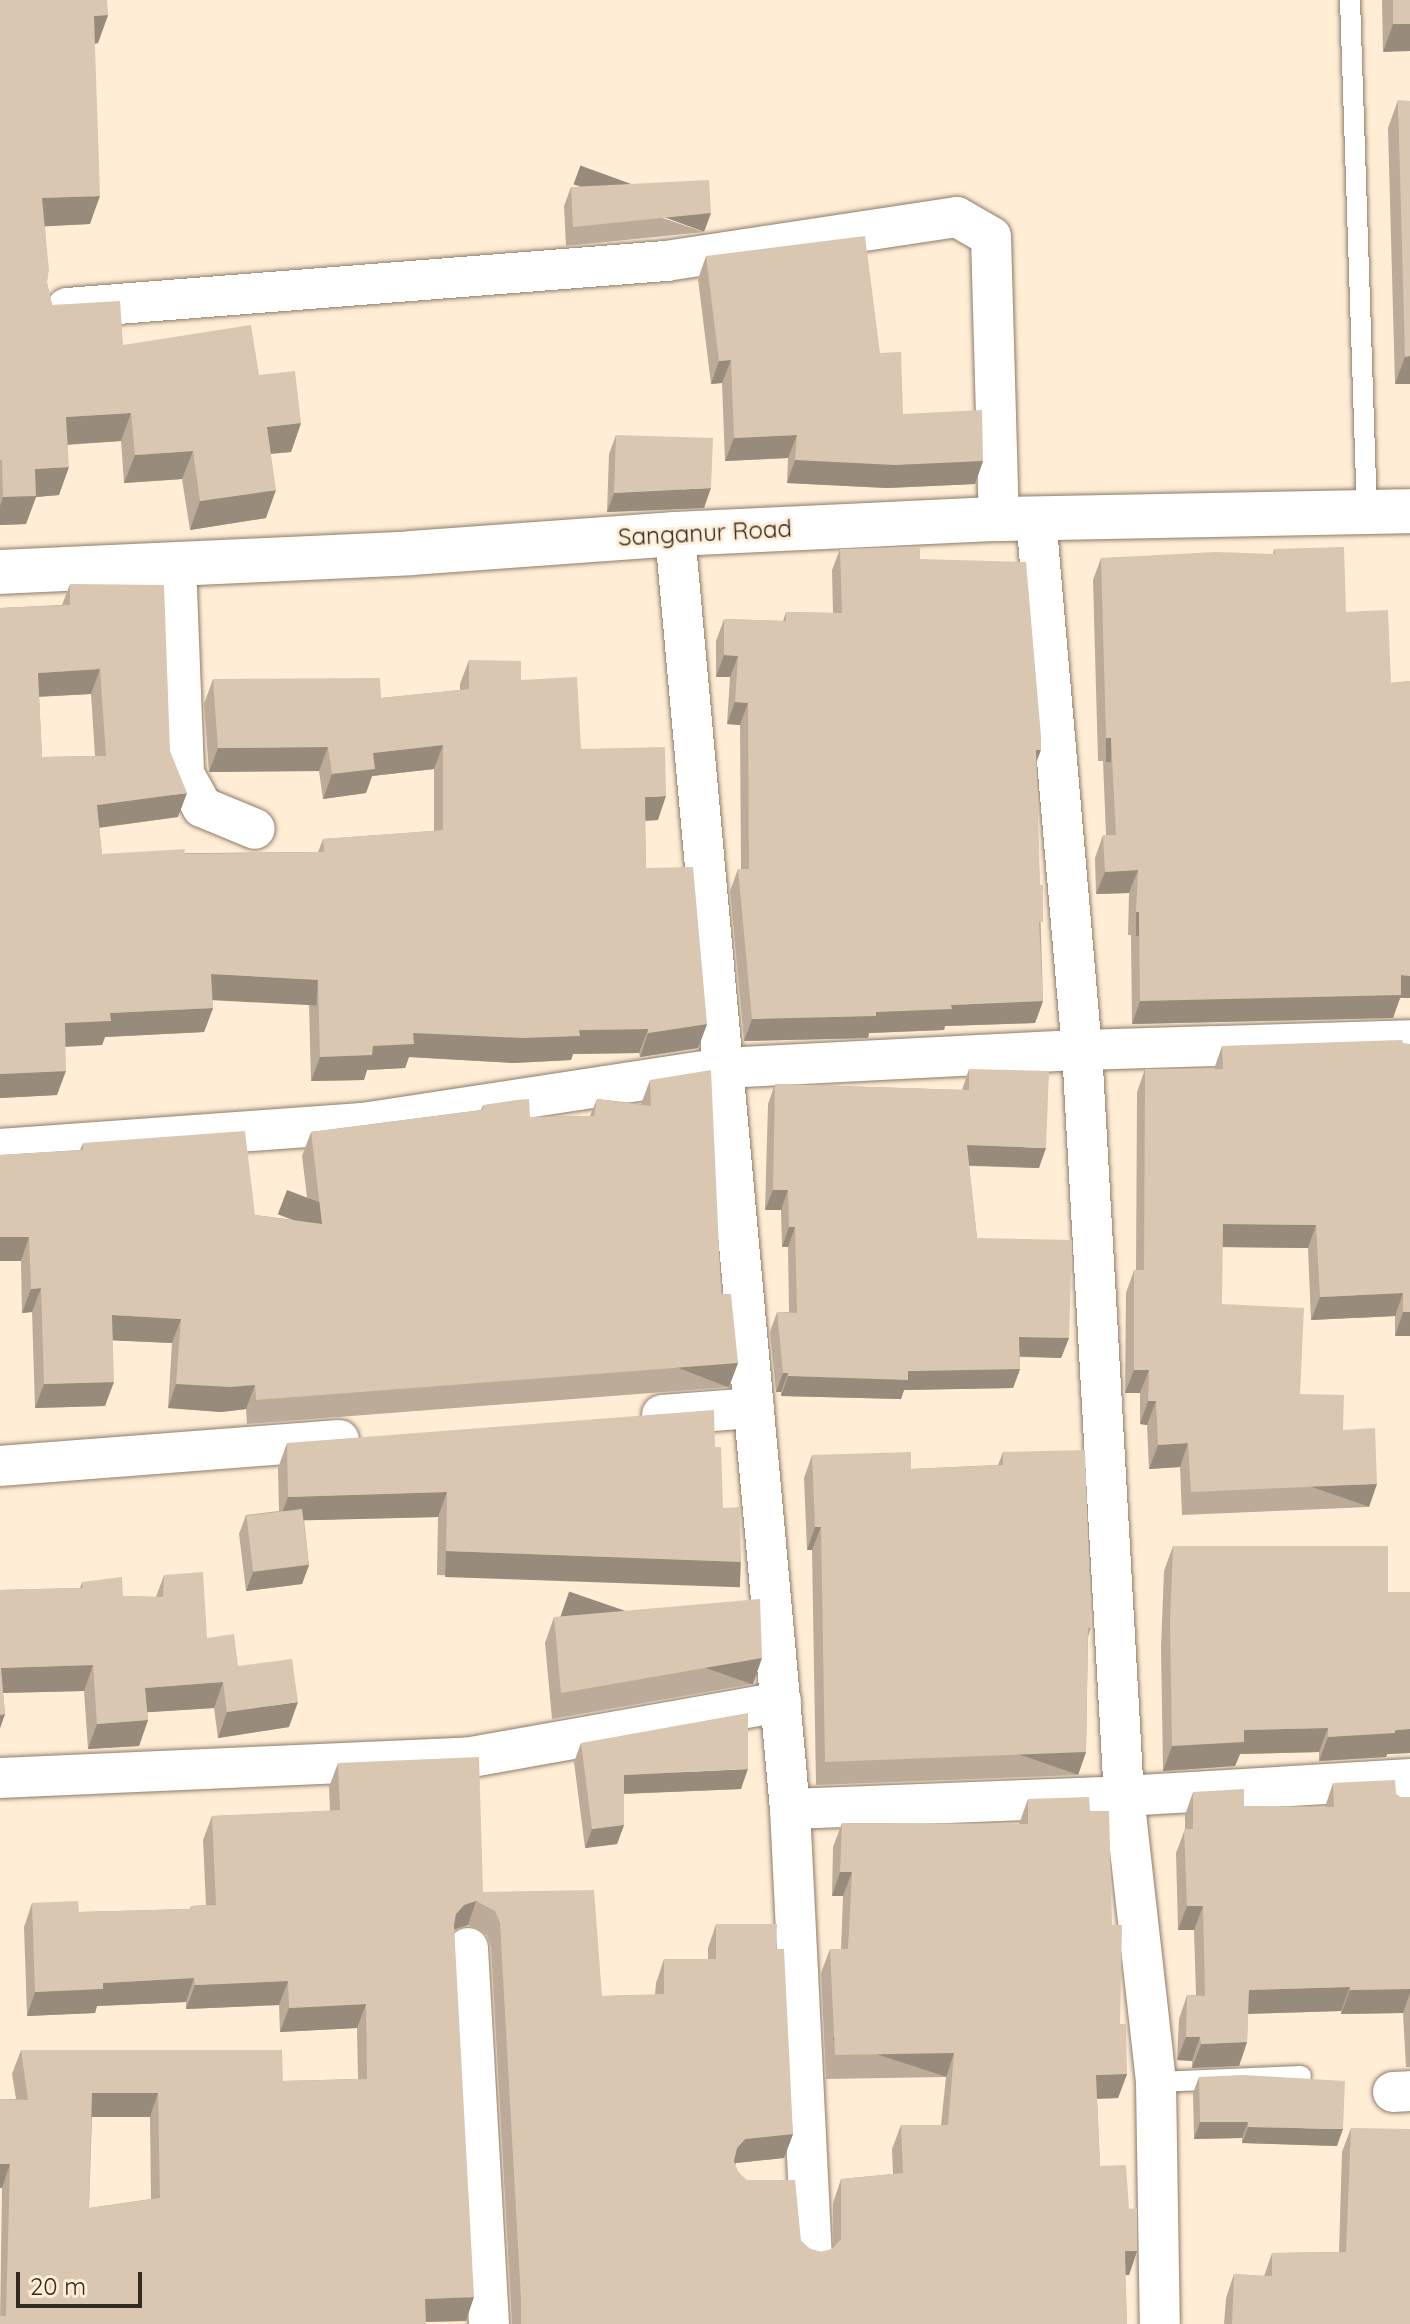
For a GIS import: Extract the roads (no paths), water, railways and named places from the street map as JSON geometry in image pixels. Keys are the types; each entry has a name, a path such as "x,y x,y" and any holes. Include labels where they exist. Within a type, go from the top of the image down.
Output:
{"main road":[{"name":"Sanganur Road","path":"0,572 411,553 675,534 1018,518 1410,511"}],"street":[{"path":"59,309 666,261 957,217 991,237 1018,518 1082,1050 1124,1796 1156,2082 1160,2324"},
{"path":"675,534 790,1809 794,2181 812,2253"},
{"path":"176,563 184,774 202,807 255,829"},
{"path":"0,1149 363,1123 723,1068 1082,1050 1410,1040"},
{"path":"628,1418 754,1408"},
{"path":"0,1466 377,1437"},
{"path":"0,1778 466,1758 781,1702"},
{"path":"790,1809 1124,1796 1410,1779"},
{"path":"468,1948 489,2324"}],"lane":[{"path":"1350,0 1367,512"},
{"path":"1156,2082 1301,2076"}]}
